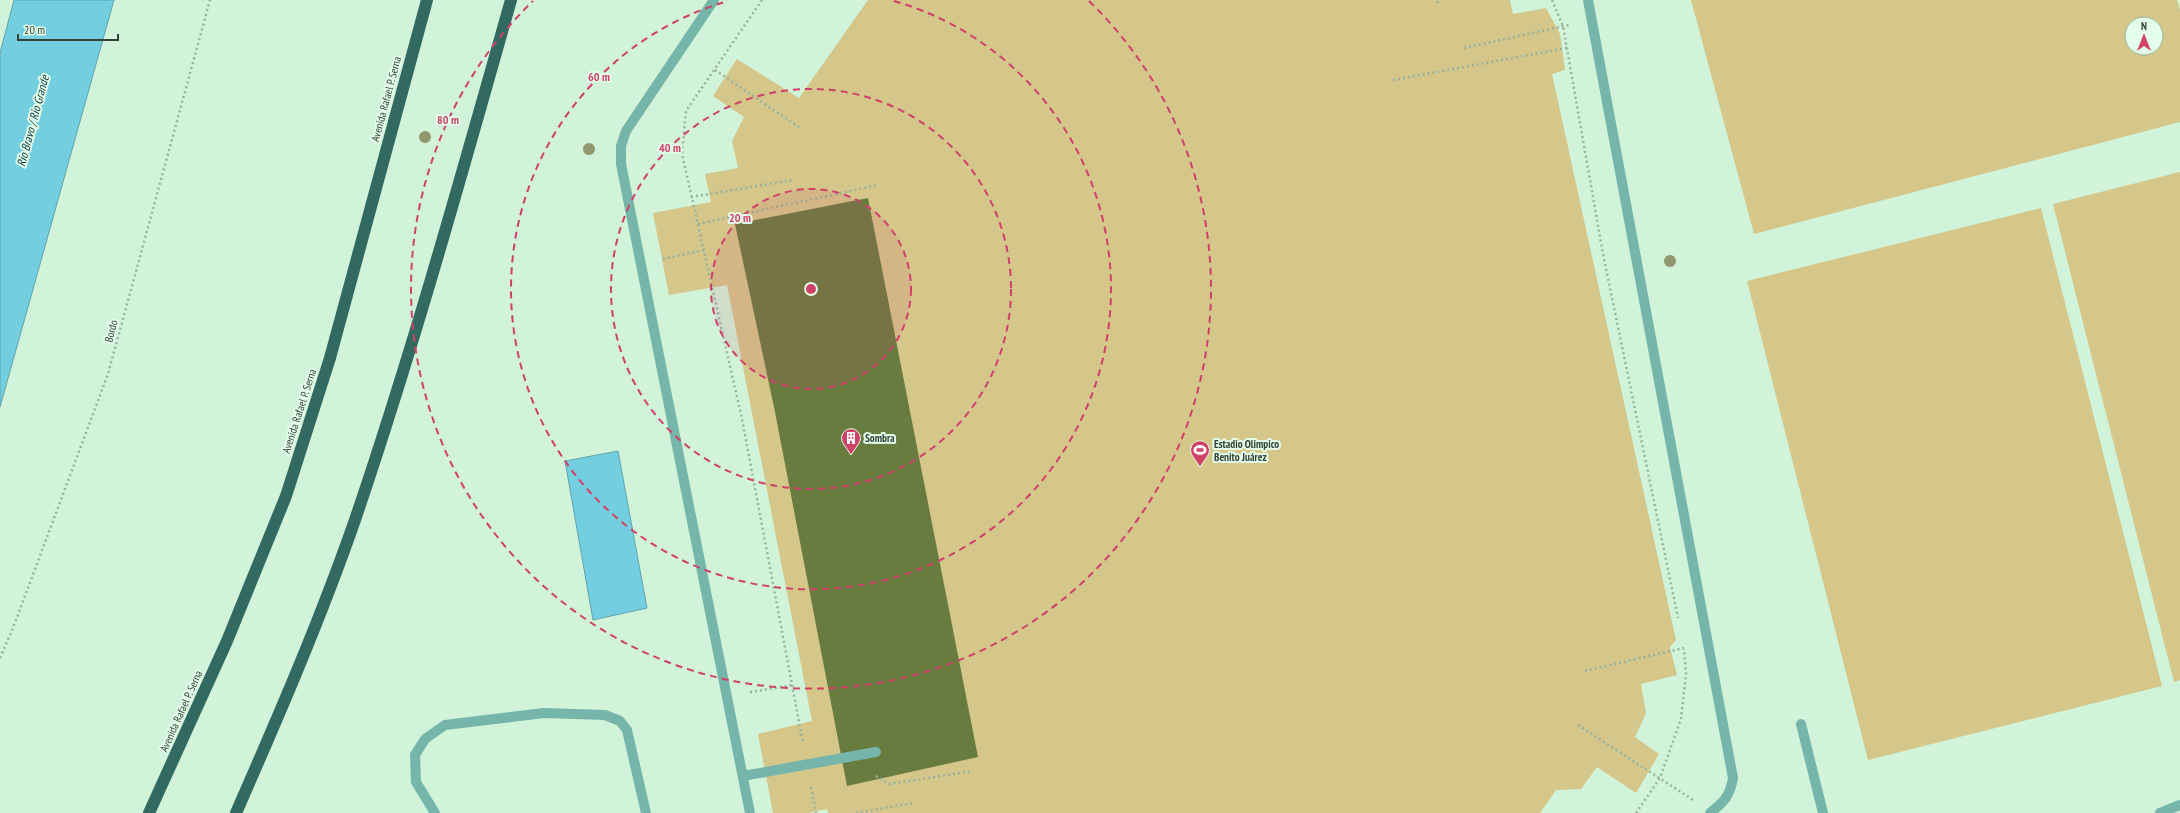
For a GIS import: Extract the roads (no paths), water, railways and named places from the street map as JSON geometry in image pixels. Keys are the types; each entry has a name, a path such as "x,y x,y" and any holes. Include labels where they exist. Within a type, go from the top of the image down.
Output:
{"highway":[{"name":"Avenida Rafael P. Serna","path":"150,813 227,641 286,496 330,358 427,0"},
{"path":"236,813 297,675 356,518 439,255 511,0"}],"lane":[{"path":"714,0 626,131 621,146 620,164 750,813"},
{"path":"1588,0 1733,778 1730,792 1725,802 1710,813"},
{"path":"434,813 416,782 415,755 425,739 445,725 544,713 605,715 620,721 627,730 646,813"},
{"path":"1802,724 1822,813"},
{"path":"743,776 876,752"},
{"path":"2160,813 2180,805"}],"water":[{"name":"Río Bravo / Rio Grande","path":"14,0 114,0 0,407 0,53"},
{"path":"618,451 647,608 593,620 565,461"}],"place":[{"name":"Sombra","path":"851,455"},
{"name":"Estadio Olimpico Benito Juárez","path":"1200,467"}]}
